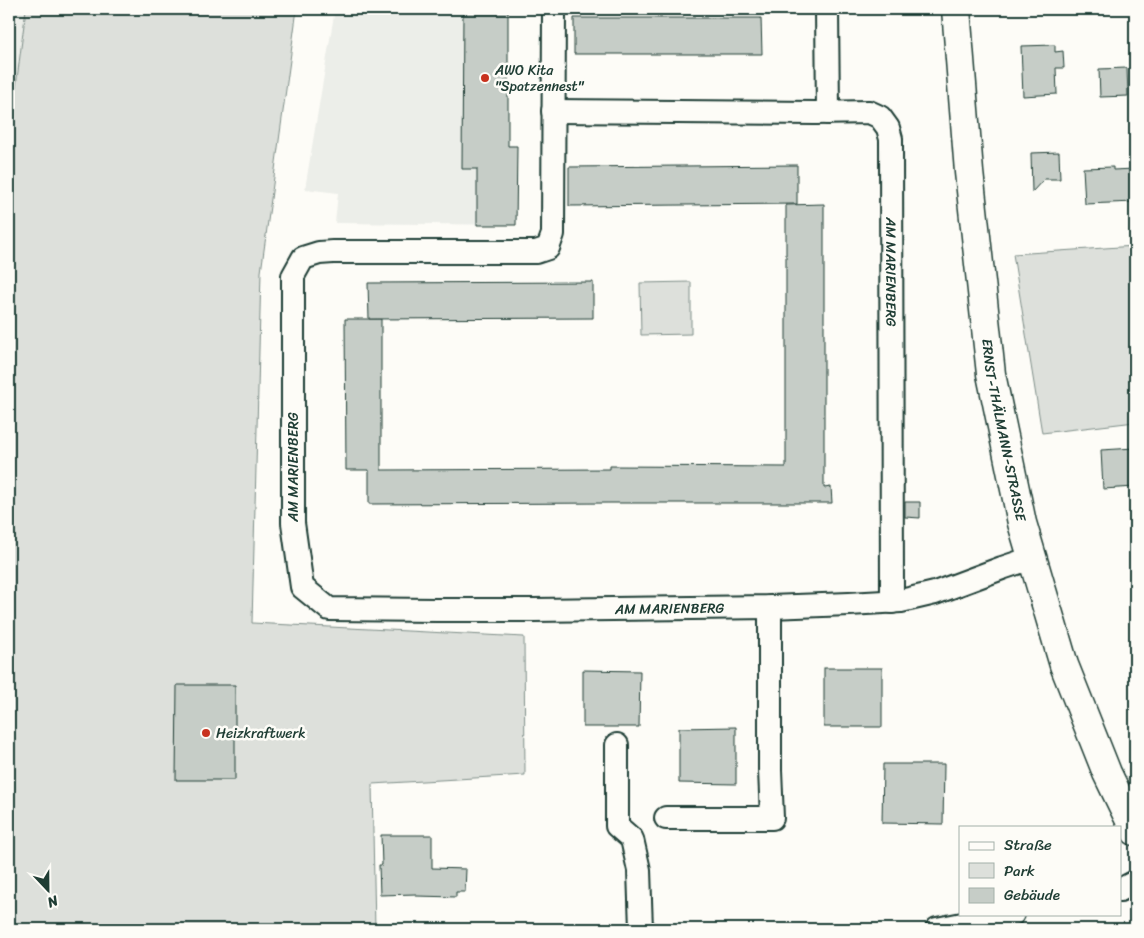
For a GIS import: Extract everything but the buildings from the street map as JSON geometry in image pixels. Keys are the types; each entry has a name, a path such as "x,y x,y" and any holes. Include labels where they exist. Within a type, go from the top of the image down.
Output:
{"main road":[{"name":"ERNST-THÄLMANN-STRASSE","path":"956,9 969,172 990,374 1022,523 1064,665 1107,773 1135,831"}],"street":[{"name":"AM MARIENBERG","path":"554,9 553,234 548,248 536,252 319,253 303,258 293,276 293,523 302,586 329,609 770,607 892,602 935,593 1032,558"},
{"path":"827,9 828,113"},
{"name":"AM MARIENBERG","path":"554,111 869,112 880,117 888,128 891,140 892,602"},
{"path":"666,818 772,818 770,770 770,607"},
{"path":"617,745 617,826 632,839 638,870 641,929"},
{"path":"1122,889 1135,882"},
{"path":"937,929 1003,916"}],"shaded area":[{"path":"9,9 26,9 9,141"},
{"path":"335,9 488,9 488,11 508,11 508,145 517,146 516,225 335,223 338,193 305,189"}],"green space":[{"path":"26,9 297,9 261,272 252,623 524,637 525,775 372,784 375,929 9,929 9,141"},
{"path":"1135,246 1135,422 1042,433 1013,254"},
{"path":"691,282 691,334 641,335 640,283"}],"place":[{"name":"AWO Kita \"Spatzennest\"","path":"485,78"},
{"name":"Heizkraftwerk","path":"206,733"}]}
